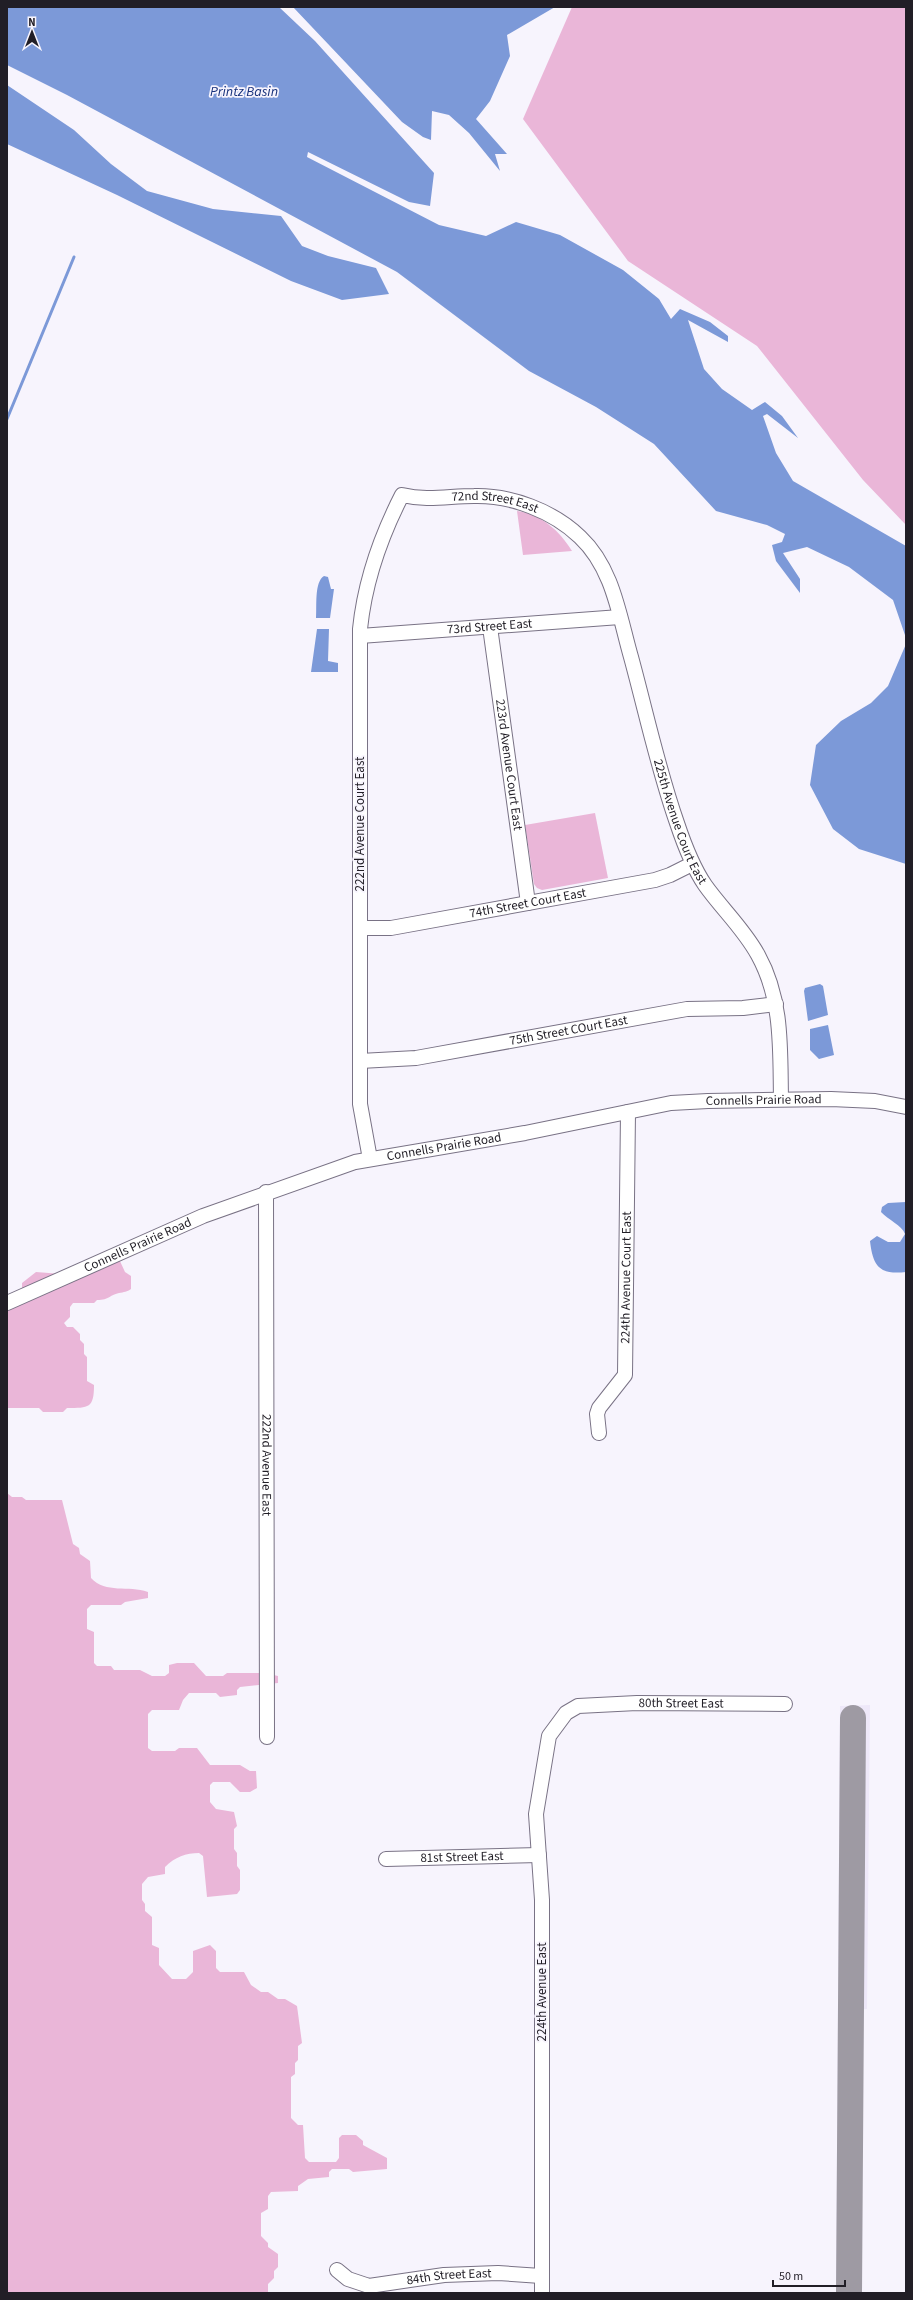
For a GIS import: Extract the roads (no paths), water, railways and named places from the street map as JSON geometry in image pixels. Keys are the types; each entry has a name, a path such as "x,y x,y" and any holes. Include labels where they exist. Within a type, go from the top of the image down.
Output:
{"street":[{"name":"72nd Street East","path":"402,495 425,498 473,496 505,499 541,511 555,518 579,536"},
{"name":"222nd Avenue Court East","path":"370,1159 360,1104 360,636 363,602 369,574 379,544 402,495"},
{"name":"225th Avenue Court East","path":"579,536 591,548 604,570 615,595 670,801 692,864 703,883 746,936 758,956 776,1004 780,1036 781,1099"},
{"name":"73rd Street East","path":"360,636 620,617"},
{"name":"223rd Avenue Court East","path":"490,627 528,903"},
{"name":"74th Street Court East","path":"360,928 391,928 654,880 670,875 692,864"},
{"name":"75th Street COurt East","path":"360,1061 416,1058 687,1009 743,1008 776,1004"},
{"name":"Connells Prairie Road","path":"7,1303 203,1216 344,1165 370,1159 525,1133 671,1103 781,1099 860,1100 906,1107"},
{"name":"224th Avenue Court East","path":"599,1433 597,1414 599,1408 625,1375 628,1112"},
{"name":"222nd Avenue East","path":"266,1192 267,1737"},
{"name":"80th Street East","path":"578,1706 638,1703 784,1704"},
{"name":"224th Avenue East","path":"542,2293 542,1955 539,1855 536,1814 545,1748 549,1736 566,1713 578,1706"},
{"name":"81st Street East","path":"386,1859 539,1855"},
{"name":"84th Street East","path":"337,2270 348,2279 369,2286 444,2275 498,2273 541,2276"}],"water":[{"name":"Printz Basin","path":"7,7 279,7 315,41 434,173 430,206 409,202 308,152 307,157 439,225 486,236 516,222 560,235 623,270 659,299 671,319 680,309 710,322 728,336 728,342 688,320 704,369 722,389 752,410 765,402 782,416 798,438 767,414 763,416 776,453 793,481 906,546 906,638 893,600 849,567 807,547 783,553 800,579 800,593 776,561 772,545 782,542 785,534 767,525 716,511 654,444 596,407 529,371 397,272 67,95 7,65"},
{"path":"293,7 555,7 507,35 510,56 490,101 476,119 507,154 495,154 500,171 469,133 449,115 432,111 431,140 423,137 402,122"},
{"path":"7,85 74,130 111,164 147,191 213,209 281,216 302,246 328,256 376,268 389,294 342,300 291,281 117,195 7,144"},
{"path":"324,576 328,577 331,589 334,589 330,618 316,618 317,589 321,579"},
{"path":"317,629 329,629 328,661 338,663 338,672 311,672"},
{"path":"906,644 906,864 859,849 833,829 810,785 816,745 841,721 871,703 888,686"},
{"path":"820,984 823,986 828,1015 808,1021 804,991 805,988"},
{"path":"828,1025 834,1055 819,1059 810,1050 810,1029"},
{"path":"906,1202 906,1272 889,1272 879,1267 876,1263 871,1250 870,1241 877,1236 888,1242 900,1242 905,1234 898,1225 881,1212 882,1207 888,1203"}],"waterway":[{"path":"7,419 74,257"}]}
